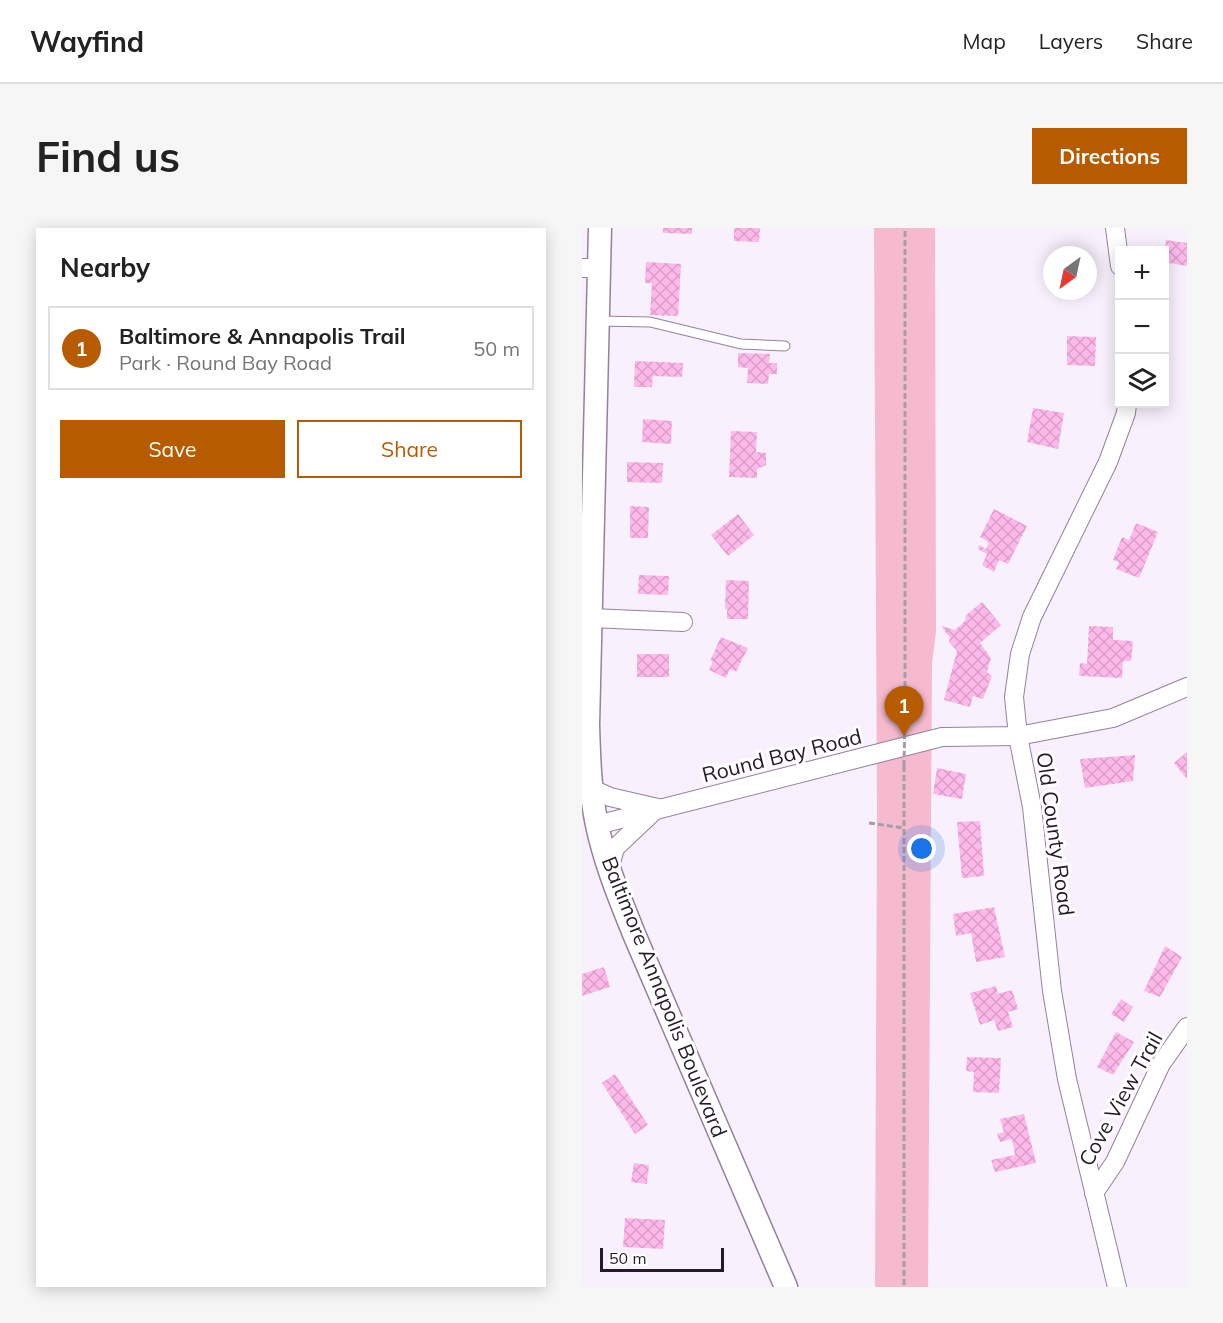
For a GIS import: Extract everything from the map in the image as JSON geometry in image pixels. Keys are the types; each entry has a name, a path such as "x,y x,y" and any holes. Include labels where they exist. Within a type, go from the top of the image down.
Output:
{"street":[{"name":"Baltimore Annapolis Boulevard","path":"600,228 591,268 598,321 588,727 597,825 609,870 633,934 786,1287"},
{"path":"1115,228 1117,246"},
{"name":"Old County Road","path":"1117,1287 1066,1079 1052,991 1032,807 1018,736 1014,697 1020,654 1032,617 1108,462 1127,408"},
{"path":"591,618 683,622"},
{"name":"Round Bay Road","path":"597,825 942,737 1018,736 1113,718 1187,687"},
{"path":"592,789 658,810"},
{"path":"609,870 615,848 658,810"},
{"name":"Cove View Trail","path":"1094,1193 1115,1162 1161,1064 1187,1027"}],"lane":[{"path":"598,321 650,322 741,344 785,346"}],"path":[{"path":"904,1287 905,228"},
{"path":"870,823 904,828"}],"shaded area":[{"path":"874,228 935,228 936,631 932,663 928,1287 875,1287 877,809"}],"building":[{"path":"663,228 692,228 692,234 663,233"},
{"path":"734,228 760,228 759,242 734,241"},
{"path":"1166,240 1187,243 1187,266 1169,263 1169,246 1165,246"},
{"path":"646,262 681,264 678,316 650,315 652,283 645,283"},
{"path":"1067,336 1096,337 1095,366 1067,365"},
{"path":"738,353 770,354 769,363 777,363 777,374 769,374 768,384 747,383 748,368 738,367"},
{"path":"635,361 683,363 682,377 653,376 652,387 634,387"},
{"path":"1033,408 1064,413 1058,449 1027,442"},
{"path":"643,419 672,421 671,444 642,442"},
{"path":"731,431 757,432 756,452 766,453 766,465 757,469 757,478 729,477"},
{"path":"627,462 663,463 662,483 627,482"},
{"path":"630,506 649,507 648,538 630,538"},
{"path":"994,509 1027,526 1008,564 999,560 994,572 982,565 987,554 978,549 979,545 986,549 989,542 980,537"},
{"path":"738,514 754,535 728,556 711,535"},
{"path":"1136,523 1158,532 1139,578 1116,569 1119,562 1113,560 1122,537 1129,540"},
{"path":"639,575 669,576 668,595 638,594"},
{"path":"726,580 749,581 748,619 727,619"},
{"path":"982,602 1001,625 980,643 991,658 987,672 992,676 983,699 973,696 970,707 944,700 957,651 949,642 950,638 941,626 955,630 965,621 966,615"},
{"path":"1089,626 1113,627 1113,640 1133,641 1131,661 1123,661 1122,678 1079,676 1080,663 1087,664"},
{"path":"721,637 748,648 736,672 730,669 726,678 709,670 713,661 710,661"},
{"path":"637,654 669,654 669,677 637,677"},
{"path":"1187,752 1187,779 1174,763"},
{"path":"1135,755 1133,781 1085,788 1080,759"},
{"path":"937,768 966,774 962,799 933,794"},
{"path":"980,821 984,876 962,878 957,822"},
{"path":"994,907 1005,957 976,962 971,933 956,936 953,914"},
{"path":"1165,946 1182,957 1160,997 1144,991"},
{"path":"604,967 610,987 582,996 582,974"},
{"path":"996,986 998,994 1012,990 1018,1009 1008,1012 1013,1027 998,1031 994,1020 980,1025 970,993"},
{"path":"1121,999 1133,1007 1124,1022 1111,1014"},
{"path":"1116,1032 1134,1042 1113,1075 1097,1067"},
{"path":"967,1057 1001,1058 999,1093 973,1092 974,1072 966,1071"},
{"path":"615,1074 648,1125 635,1134 602,1083"},
{"path":"1024,1114 1036,1163 995,1172 991,1160 1015,1155 1012,1139 1000,1142 997,1134 1004,1132 1000,1119"},
{"path":"634,1163 649,1165 647,1184 631,1182"},
{"path":"625,1218 665,1220 663,1249 623,1247"}],"place":[{"name":"Baltimore & Annapolis Trail","path":"904,736"}]}
